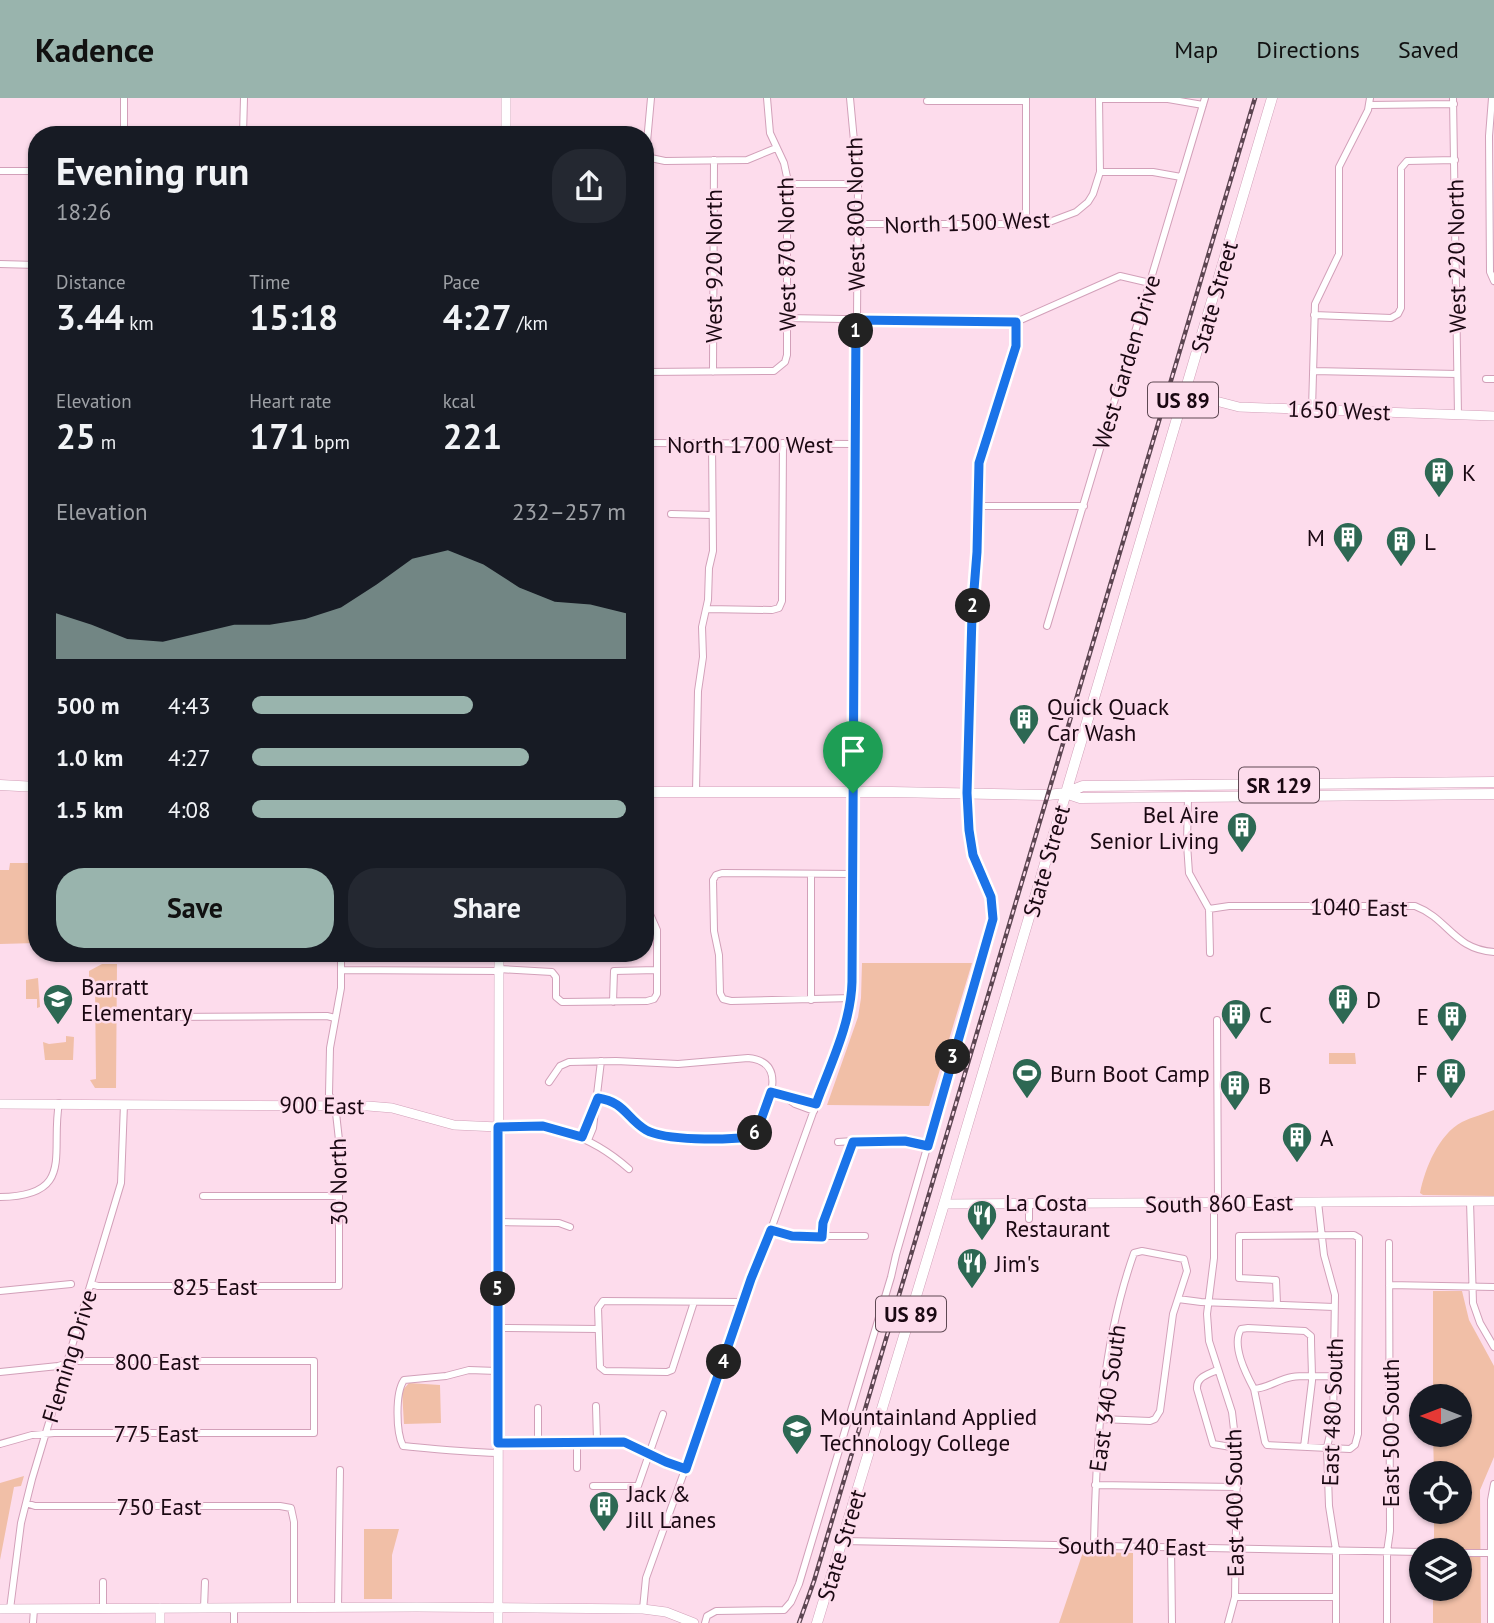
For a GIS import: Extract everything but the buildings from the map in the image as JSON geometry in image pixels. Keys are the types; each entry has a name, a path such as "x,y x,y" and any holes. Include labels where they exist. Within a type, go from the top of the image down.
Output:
{"main road":[{"name":"State Street","path":"817,1623 1272,98"},
{"name":"SR 129","path":"654,792 1048,795 1065,793 1083,786 1494,782"},
{"path":"0,785 28,786"},
{"name":"SR 129","path":"1065,793 1080,798 1494,794"}],"street":[{"path":"124,98 124,126"},
{"path":"243,126 244,98"},
{"path":"506,98 506,126"},
{"path":"649,126 651,98"},
{"name":"West 870 North","path":"713,372 765,371 778,368 785,362 787,355 787,184 785,163 776,148 767,118 767,98"},
{"name":"West 800 North","path":"643,1609 644,1585 852,998 858,184 850,98"},
{"path":"1181,177 1153,172 1100,172 1099,98 1204,102"},
{"path":"1491,98 1490,272 1494,281"},
{"path":"927,100 1026,99 1026,225"},
{"path":"1312,409 1315,304 1339,254 1339,167 1370,101 1453,101"},
{"name":"West 220 North","path":"1453,101 1458,415"},
{"name":"West Garden Drive","path":"1047,626 1204,102"},
{"path":"654,157 665,160 747,160 776,148"},
{"name":"West 920 North","path":"713,372 714,160"},
{"path":"1314,315 1391,317 1398,314 1401,308 1402,165 1407,161 1455,160"},
{"path":"0,171 28,171"},
{"name":"North 1500 West","path":"857,225 1026,225 1057,221 1076,212 1088,202 1100,172"},
{"path":"787,184 858,184"},
{"path":"0,264 28,265"},
{"path":"786,318 1016,322 1120,276 1150,283"},
{"path":"705,1623 707,1616 716,1611 780,1611 787,1608 804,1572 993,919 991,897 971,845 967,793 973,587 979,463 1016,346 1016,322"},
{"path":"1313,370 1457,374"},
{"path":"654,372 713,372"},
{"name":"1650 West","path":"1185,393 1239,407 1494,416"},
{"name":"North 1700 West","path":"654,443 855,444"},
{"path":"696,792 702,627 713,551 712,443"},
{"path":"706,609 779,608 782,601 783,443"},
{"path":"978,506 1084,506"},
{"path":"671,514 712,515"},
{"path":"1188,797 1189,873 1209,909 1210,953"},
{"path":"852,998 723,999 720,993 719,955 714,931 713,880 716,875 722,873 853,874"},
{"path":"811,874 811,1000"},
{"name":"1040 East","path":"1209,909 1229,906 1415,906 1426,910 1468,947 1494,952"},
{"path":"341,970 552,972 556,977 558,1002 654,999 657,994 657,930 654,923"},
{"name":"30 North","path":"339,1286 339,1140 336,1113 329,1097 330,1056 341,962"},
{"path":"498,1623 499,962"},
{"path":"613,1002 614,971 657,970"},
{"path":"161,1017 335,1018"},
{"name":"East 400 South","path":"1217,1020 1216,1203 1209,1341 1233,1412 1237,1448 1235,1597 1228,1623"},
{"path":"549,1082 564,1063 601,1061 678,1064 754,1059 769,1068 773,1084 757,1131 744,1138 660,1135 640,1126 614,1101 597,1101"},
{"path":"585,1139 593,1128 601,1061"},
{"path":"771,1092 797,1098 815,1108"},
{"name":"900 East","path":"0,1104 382,1106 454,1125 543,1126 585,1139 607,1151 629,1169"},
{"path":"0,1197 30,1194 48,1182 57,1164 59,1104"},
{"name":"Fleming Drive","path":"5,1609 26,1503 123,1175 124,1104"},
{"path":"838,1142 905,1141 928,1146"},
{"path":"822,1237 823,1223 853,1142"},
{"path":"203,1196 340,1196"},
{"name":"South 860 East","path":"944,1204 1494,1200"},
{"path":"1470,1201 1473,1303 1480,1323 1494,1347"},
{"name":"East 480 South","path":"1318,1202 1321,1235 1335,1295 1333,1422 1327,1447 1329,1499 1336,1550 1336,1623"},
{"path":"1029,1205 1029,1219"},
{"path":"498,1222 559,1223 570,1227"},
{"path":"771,1230 792,1236 865,1236"},
{"path":"1277,1304 1276,1280 1239,1278 1239,1237 1354,1235 1359,1238 1358,1434 1355,1445 1350,1449 1272,1446 1265,1443 1254,1389 1238,1344 1238,1334 1241,1329 1309,1332 1312,1377 1304,1447"},
{"name":"East 500 South","path":"1387,1623 1387,1552 1390,1531 1389,1243"},
{"name":"East 340 South","path":"1094,1545 1100,1419 1112,1338 1134,1253 1142,1251 1184,1259 1187,1271 1178,1298"},
{"path":"0,1291 71,1284"},
{"name":"825 East","path":"91,1284 339,1286"},
{"path":"1389,1286 1494,1287"},
{"path":"1100,1419 1155,1419 1160,1411 1173,1314 1178,1298 1209,1302 1334,1307"},
{"path":"694,1302 672,1370 605,1371 600,1367 598,1308 603,1301 743,1302"},
{"path":"498,1328 598,1329"},
{"name":"800 East","path":"0,1372 76,1361 314,1361 314,1433"},
{"path":"497,1371 469,1370 446,1376 404,1380 398,1389 399,1438 403,1446 432,1447 456,1452 538,1443 624,1442 686,1469"},
{"path":"1217,1370 1199,1379 1196,1389 1208,1422 1211,1441 1218,1446 1237,1448"},
{"path":"1254,1389 1268,1387 1290,1377 1334,1376"},
{"path":"596,1406 597,1441"},
{"path":"538,1409 538,1443"},
{"path":"593,1486 638,1486 663,1414"},
{"name":"775 East","path":"0,1444 46,1434 314,1433"},
{"path":"577,1442 577,1468"},
{"path":"338,1608 340,1470"},
{"path":"1491,1623 1491,1500 1494,1484"},
{"path":"1095,1485 1237,1487"},
{"name":"750 East","path":"26,1503 35,1506 291,1508 294,1522 294,1608"},
{"name":"South 740 East","path":"842,1541 1409,1552"},
{"path":"1171,1547 1172,1623"},
{"path":"1472,1553 1492,1553"},
{"path":"103,1582 103,1609"},
{"path":"204,1608 205,1582"},
{"path":"1235,1597 1336,1597"},
{"path":"160,1608 160,1623"},
{"path":"233,1608 233,1623"},
{"path":"5,1609 643,1609 666,1612 694,1623"},
{"path":"33,1609 33,1623"}],"shaded area":[{"path":"10,863 28,863 28,943 0,944 0,870 9,870"},
{"path":"862,963 972,963 929,1106 827,1105 858,1017"},
{"path":"102,964 117,964 116,1088 95,1088 90,1080 96,1079 95,984 89,983 89,971"},
{"path":"38,978 40,1007 37,1008 37,999 26,999 26,980"},
{"path":"66,1036 74,1037 73,1060 45,1060 43,1042 66,1042"},
{"path":"1329,1053 1355,1053 1356,1064 1329,1064"},
{"path":"1494,1110 1494,1196 1420,1193 1429,1163 1446,1135 1462,1122"},
{"path":"1433,1291 1462,1291 1469,1320 1494,1366 1494,1457 1480,1490 1481,1623 1433,1623 1433,1601 1472,1601 1472,1538 1434,1538 1434,1524 1472,1524 1472,1461 1434,1461 1433,1447 1472,1447 1472,1384 1433,1384"},
{"path":"409,1383 440,1385 441,1423 404,1424 402,1391"},
{"path":"24,1476 21,1486 14,1487 0,1560 0,1483"},
{"path":"364,1529 399,1529 392,1555 392,1599 364,1599"},
{"path":"1083,1552 1133,1553 1133,1623 1059,1623"}],"railway":[{"path":"799,1623 814,1581 1255,98"}],"place":[{"name":"K","path":"1439,499"},
{"name":"M","path":"1348,564"},
{"name":"L","path":"1401,568"},
{"name":"Quick Quack Car Wash","path":"1024,746"},
{"name":"Bel Aire Senior Living","path":"1242,854"},
{"name":"Barratt Elementary","path":"58,1026"},
{"name":"D","path":"1343,1026"},
{"name":"C","path":"1236,1041"},
{"name":"E","path":"1452,1043"},
{"name":"Burn Boot Camp","path":"1027,1100"},
{"name":"F","path":"1451,1100"},
{"name":"B","path":"1235,1112"},
{"name":"A","path":"1297,1164"},
{"name":"La Costa Restaurant","path":"982,1242"},
{"name":"Jim's","path":"972,1290"},
{"name":"Mountainland Applied Technology College","path":"797,1456"},
{"name":"Jack & Jill Lanes","path":"604,1533"}],"route":[{"path":"856,320 1016,322 1016,346 979,463 972,615 967,793 969,830 973,855 991,897 993,919 928,1146 905,1141 853,1142 823,1223 822,1237 792,1236 771,1230 751,1279 686,1469 624,1442 498,1443 498,1127 543,1126 582,1137 598,1098 614,1101 640,1126 667,1137 744,1138 757,1131 771,1092 816,1104 852,998 853,793 856,320"}]}
